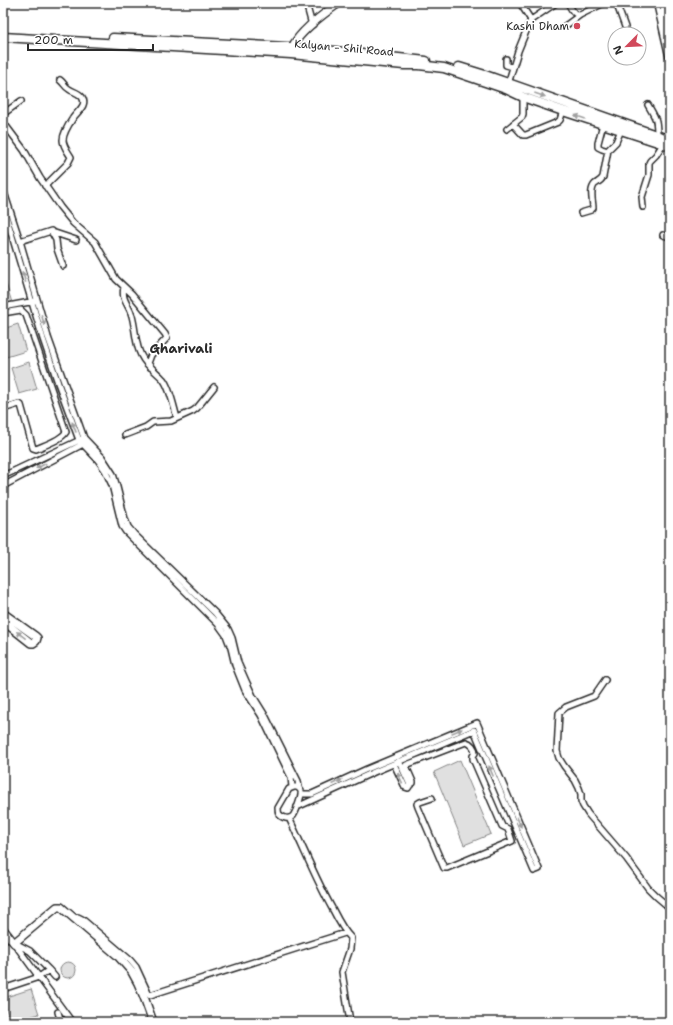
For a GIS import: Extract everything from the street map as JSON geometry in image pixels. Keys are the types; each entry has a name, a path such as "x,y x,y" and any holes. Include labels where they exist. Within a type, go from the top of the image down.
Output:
{"main road":[{"path":"658,3 670,52"},
{"path":"666,3 670,22"},
{"name":"Kalyan - Shil Road","path":"3,32 292,51 404,62 445,63 507,86 668,141"},
{"name":"Kalyan - Shil Road","path":"3,37 292,51"},
{"name":"Kalyan - Shil Road","path":"507,86 523,97 563,111 621,130 668,141"}],"street":[{"path":"306,3 312,25"},
{"path":"292,51 299,37 320,16 339,3"},
{"path":"520,3 531,20"},
{"path":"507,86 518,51 531,20 556,3"},
{"path":"568,3 575,14 580,15"},
{"path":"565,26 580,15 604,3"},
{"path":"615,3 625,26"},
{"path":"506,60 506,65 513,67"},
{"path":"46,186 68,163 71,157 63,142 64,135 73,118 82,108 83,104 83,99 81,96 69,90 60,80"},
{"path":"506,129 522,117 523,97"},
{"path":"3,114 21,101"},
{"path":"648,105 656,118 657,136"},
{"path":"513,124 523,135 526,135 558,122 563,111"},
{"path":"3,122 24,150 60,207 73,223 95,242 116,279 132,294 167,338 151,355 148,363 150,367"},
{"path":"603,124 598,147 602,150 608,151"},
{"path":"581,213 593,208 593,187 602,180 608,151 616,142 621,130"},
{"path":"643,207 642,197 649,175 649,163 668,141"},
{"path":"3,189 20,241 43,339 58,383 84,441 102,457 113,474 118,486 128,527 215,613 228,629 232,638 238,663 246,681 298,781 301,794 297,807 293,816 289,818 282,817 279,814 278,808 289,789 299,788"},
{"path":"3,206 35,301"},
{"path":"20,241 50,231 76,240"},
{"path":"52,232 56,240 57,249 63,266"},
{"path":"663,235 670,237"},
{"path":"124,287 124,298 132,314 139,351 146,363 167,385 177,418"},
{"path":"3,307 35,301"},
{"path":"3,313 21,310 26,315 66,432 59,439 36,449 33,448 21,405 19,404 3,409"},
{"path":"125,435 146,427 153,422 171,420 188,414 197,408 214,387"},
{"path":"3,468 5,476 84,441"},
{"path":"3,486 84,441"},
{"path":"3,613 35,636 37,638 36,641 31,643 3,621"},
{"path":"605,680 594,696 566,707 559,712 557,752 559,758 579,788 581,801 588,814 626,858 652,893 670,908"},
{"path":"263,715 291,777 292,788"},
{"path":"477,722 536,870 474,730 477,722"},
{"path":"297,807 477,722"},
{"path":"301,794 312,794 373,770 400,762 474,730"},
{"path":"394,764 405,787 408,788 413,782 406,765 466,742 470,743 475,752 473,759 502,826 508,829 512,841 444,868 418,807 420,802 432,798"},
{"path":"400,762 410,785"},
{"path":"289,818 310,862 321,890 345,933 351,938 350,949 342,972 350,1022"},
{"path":"14,942 59,906 61,907 117,955 132,972 144,996 153,1022"},
{"path":"75,919 78,917 82,919 130,960 136,967 150,995 345,933"},
{"path":"3,929 72,1022"},
{"path":"14,942 30,951 55,977"},
{"path":"3,989 39,977 49,970"},
{"path":"58,1012 61,1022"}],"shaded area":[{"path":"3,274 14,309 3,312"},
{"path":"18,324 26,351 3,358 3,329"},
{"path":"29,362 37,389 19,394 11,368"},
{"path":"460,760 491,834 464,845 434,772"},
{"path":"65,962 71,962 76,967 74,976 71,978 65,978 60,973 60,967"},
{"path":"31,989 39,1014 10,1022 3,998"}],"place":[{"name":"Kashi Dham","path":"577,26"}],"district":[{"name":"Gharivali","path":"181,348"}]}
